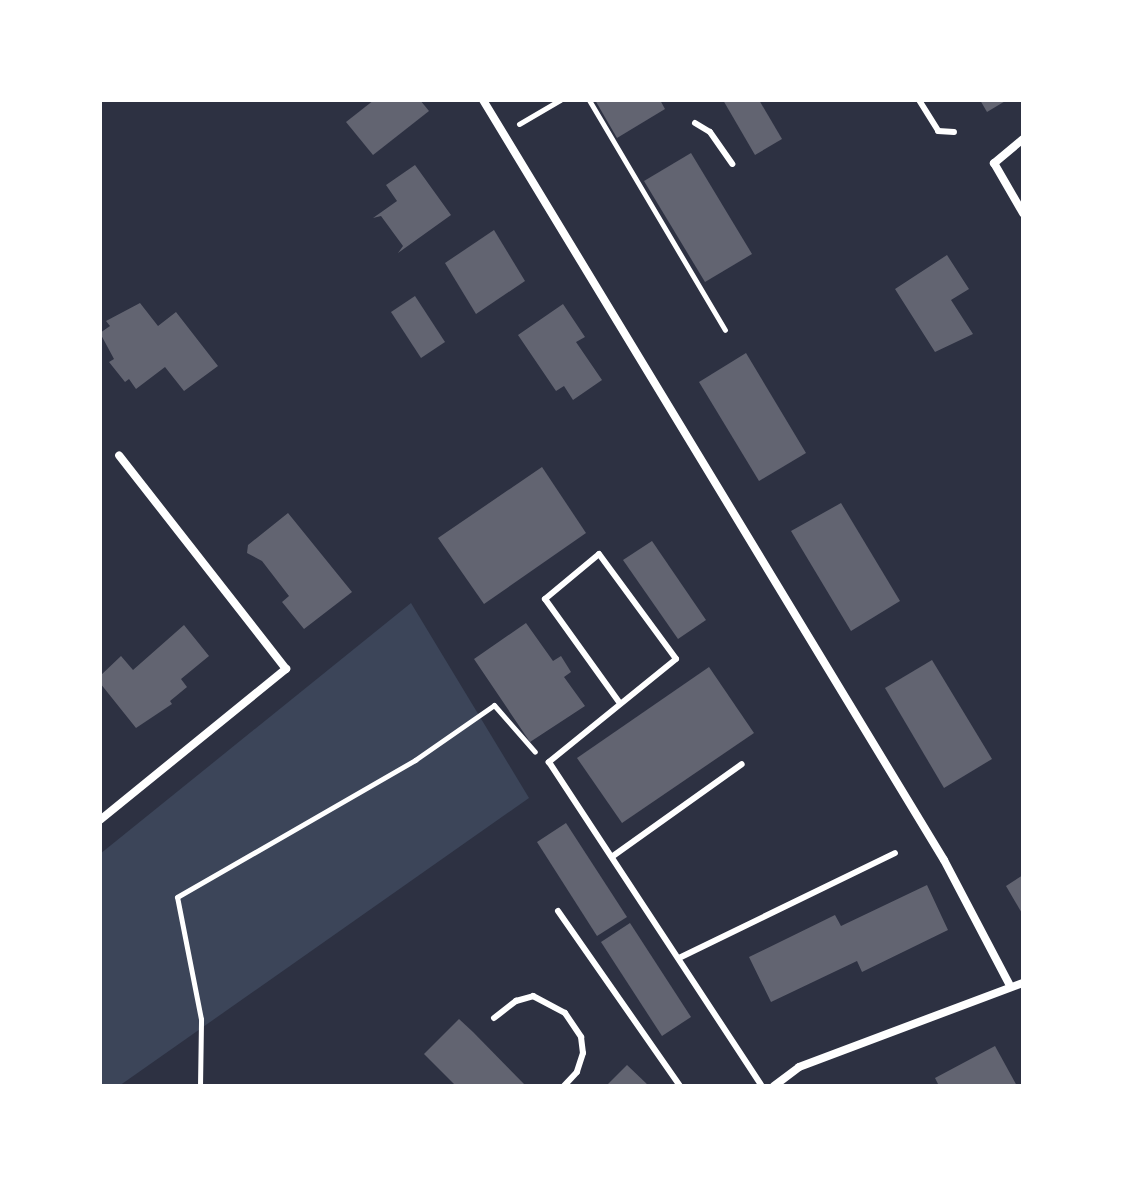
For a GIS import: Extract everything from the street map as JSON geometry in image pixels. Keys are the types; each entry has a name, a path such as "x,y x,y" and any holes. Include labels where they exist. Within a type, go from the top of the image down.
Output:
{"street":[{"path":"483,100 944,860 1009,984"},
{"path":"1023,139 994,163 1023,213"},
{"path":"100,820 286,669 119,455"},
{"path":"774,1086 799,1067 1009,984 1023,983"}],"lane":[{"path":"919,100 938,131 954,132"},
{"path":"695,123 710,132 732,164"},
{"path":"619,702 545,599 599,554 676,659 619,702 549,762 762,1086"},
{"path":"613,856 742,764"},
{"path":"679,958 895,853"},
{"path":"558,911 680,1086"},
{"path":"494,1018 516,1001 533,996 565,1013 581,1037 583,1053 577,1072 564,1086"}],"path":[{"path":"503,134 560,100"},
{"path":"589,100 725,330"},
{"path":"200,1086 201,1019 177,897 415,760 494,705 527,747 549,762"}],"shaded area":[{"path":"411,603 529,798 119,1086 100,1086 100,854"}],"building":[{"path":"374,100 420,100 429,111 373,155 346,122"},
{"path":"595,100 660,100 665,109 617,138"},
{"path":"723,100 759,100 782,139 755,155"},
{"path":"980,100 1007,100 987,112"},
{"path":"691,153 752,254 705,282 644,181"},
{"path":"415,165 451,215 398,253 403,246 381,216 373,218 397,201 386,185"},
{"path":"494,230 525,281 476,314 445,263"},
{"path":"947,255 969,289 951,300 973,334 935,352 895,289"},
{"path":"415,296 445,342 421,358 391,312"},
{"path":"140,303 158,326 176,312 218,366 184,391 165,367 136,389 129,379 125,382 109,362 114,359 100,333 110,326 106,321"},
{"path":"563,304 585,337 576,342 602,380 573,400 564,386 556,391 518,335"},
{"path":"746,353 806,453 759,481 699,382"},
{"path":"542,467 586,533 484,604 438,538"},
{"path":"841,503 900,601 851,631 791,531"},
{"path":"288,513 352,592 304,629 282,602 289,596 262,561 247,553 248,545"},
{"path":"652,541 706,620 678,639 623,560"},
{"path":"526,623 553,661 561,656 571,672 564,677 585,706 530,742 474,659"},
{"path":"184,625 209,656 181,679 187,687 170,701 172,704 136,728 100,683 100,676 121,656 133,670"},
{"path":"932,660 992,759 944,788 885,688"},
{"path":"709,667 754,733 622,823 577,758"},
{"path":"566,823 627,917 597,936 537,842"},
{"path":"1023,875 1023,915 1006,886"},
{"path":"927,885 948,930 862,972 857,961 771,1002 749,957 835,915 841,926"},
{"path":"630,923 691,1017 662,1036 601,942"},
{"path":"459,1019 526,1086 456,1086 424,1054"},
{"path":"995,1046 1017,1086 939,1086 935,1078"},
{"path":"627,1065 649,1086 606,1086"}]}
